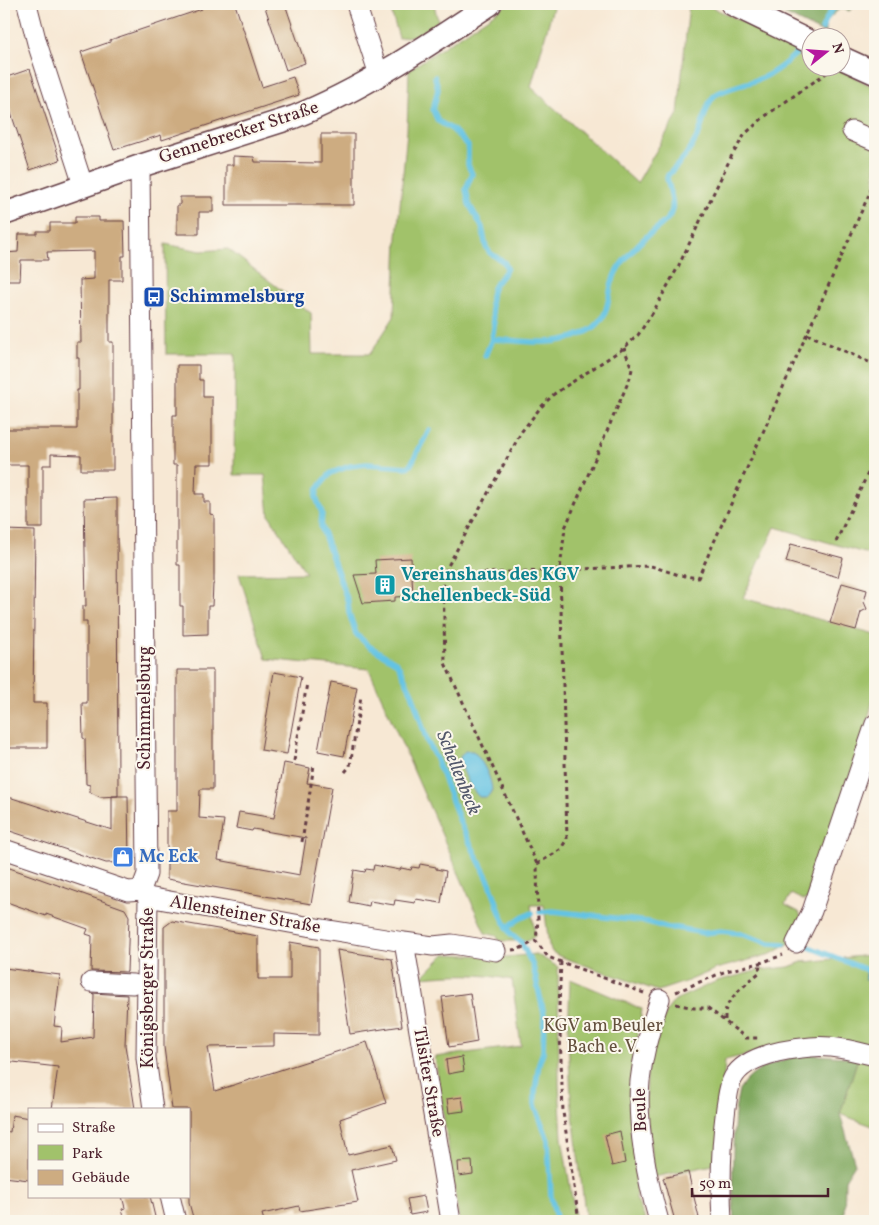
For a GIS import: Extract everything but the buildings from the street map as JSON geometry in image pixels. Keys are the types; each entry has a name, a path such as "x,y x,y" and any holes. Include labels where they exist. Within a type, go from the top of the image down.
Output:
{"main road":[{"name":"Gennebrecker Straße","path":"4,214 83,185 294,117 327,104 428,46 490,4"},
{"path":"732,4 802,38"},
{"path":"852,63 875,73"}],"street":[{"path":"27,4 37,43 83,185"},
{"path":"356,4 379,75"},
{"path":"852,132 875,141"},
{"name":"Schimmelsburg","path":"140,166 147,874 145,894"},
{"path":"796,943 812,911 875,724"},
{"name":"Allensteiner Straße","path":"4,849 128,891 317,928 433,946 452,944 496,951"},
{"name":"Königsberger Straße","path":"145,894 146,1058 153,1108"},
{"name":"Tilsiter Straße","path":"404,942 451,1221"},
{"path":"91,982 133,984"},
{"name":"Beule","path":"659,1221 646,1169 640,1121 640,1082 650,1028 660,999"},
{"path":"722,1221 723,1128 729,1090 734,1076 744,1066 758,1057 812,1046 847,1049 875,1056"},
{"path":"170,1198 176,1221"}],"path":[{"path":"760,963 759,973 743,986 729,1002 726,1008 725,1020 708,1008 694,1008 660,999 548,957 536,942 538,920 537,864 445,663 443,575 522,431 540,407 554,394 624,348 638,335 673,277 730,156 745,134 764,117 820,78"},
{"path":"443,575 651,566 679,575 698,578 875,182"},
{"path":"806,334 875,365"},
{"path":"537,864 560,850 567,839 560,569 565,528 630,378 632,369 624,348"},
{"path":"836,542 875,458"},
{"path":"294,761 307,683"},
{"path":"346,772 350,766 361,696"},
{"path":"302,842 314,765"},
{"path":"519,949 536,942"},
{"path":"660,999 726,971 779,957 790,951 796,943"},
{"path":"560,962 563,1112 579,1221"}],"green space":[{"path":"389,4 434,4 438,21 417,35 399,38"},
{"path":"508,4 554,4 531,87 637,183 678,114 689,4 705,4 802,50 802,78 852,78 852,76 875,88 875,556 775,527 743,598 875,635 875,691 862,744 808,899 803,900 791,894 785,905 799,912 801,917 795,938 786,946 771,954 716,969 658,991 552,952 549,945 544,905 531,905 535,936 528,941 499,941 497,936 485,933 369,669 266,659 239,574 306,573 269,515 265,475 234,475 235,354 166,354 165,244 201,251 228,249 311,313 312,354 370,354 394,317 397,237 407,131 409,70"},
{"path":"764,4 858,4 849,11 841,8 829,19 825,28 813,28"},
{"path":"445,954 507,957 536,954 558,967 559,1085 562,1138 576,1221 459,1221 435,1057 521,1046 512,980 490,976 467,975 422,977"},
{"path":"870,955 875,957 875,1051 775,1048 725,1060 718,1164 654,1177 646,1112 647,1073 657,1033 668,1009 675,1000 717,981 760,970 789,967 807,960 806,962"},
{"name":"KGV am Beuler Bach e. V.","path":"570,979 642,1009 632,1075 636,1199 646,1221 586,1221 571,1098 568,1039"},
{"path":"805,1054 858,1058 840,1114 855,1164 845,1180 844,1221 734,1221 735,1110 741,1087 762,1069"},
{"path":"858,1058 875,1064 875,1127 840,1114"}],"water":[{"path":"465,751 473,751 486,770 492,791 487,797 479,797 472,789 462,767 460,757"},
{"path":"870,955 875,957 875,982 865,979"}],"waterway":[{"name":"Schellenbeck","path":"822,28 831,11 841,4"},
{"name":"Schellenbeck","path":"485,356 492,339 538,342 560,341 582,334 601,321 608,304 614,276 619,267 647,236 663,224 672,211 668,175 695,141 711,100 718,93 767,76 799,51"},
{"path":"435,77 438,89 433,110 438,121 453,130 468,146 468,165 472,174 466,189 469,204 482,227 486,247 490,253 504,262 507,268 493,288 491,296 494,323 492,339"},
{"name":"Schellenbeck","path":"429,430 410,466 367,464 350,466 331,473 318,488 316,497 322,513 321,526 348,602 349,613 356,634 369,646 397,663 412,693 427,741 437,761 462,827 490,883 501,915 510,933 521,942 533,966 544,1014 543,1052 539,1063 535,1105 548,1140 551,1197 557,1221"},
{"path":"540,912 553,911 648,922 668,928 704,933 721,931 738,933 769,943 784,944"},
{"path":"507,928 519,919 532,913"},
{"path":"809,947 867,970"}],"place":[{"name":"Schimmelsburg","path":"154,297"},
{"name":"Vereinshaus des KGV Schellenbeck-Süd","path":"385,585"},
{"name":"Mc Eck","path":"123,857"}]}
